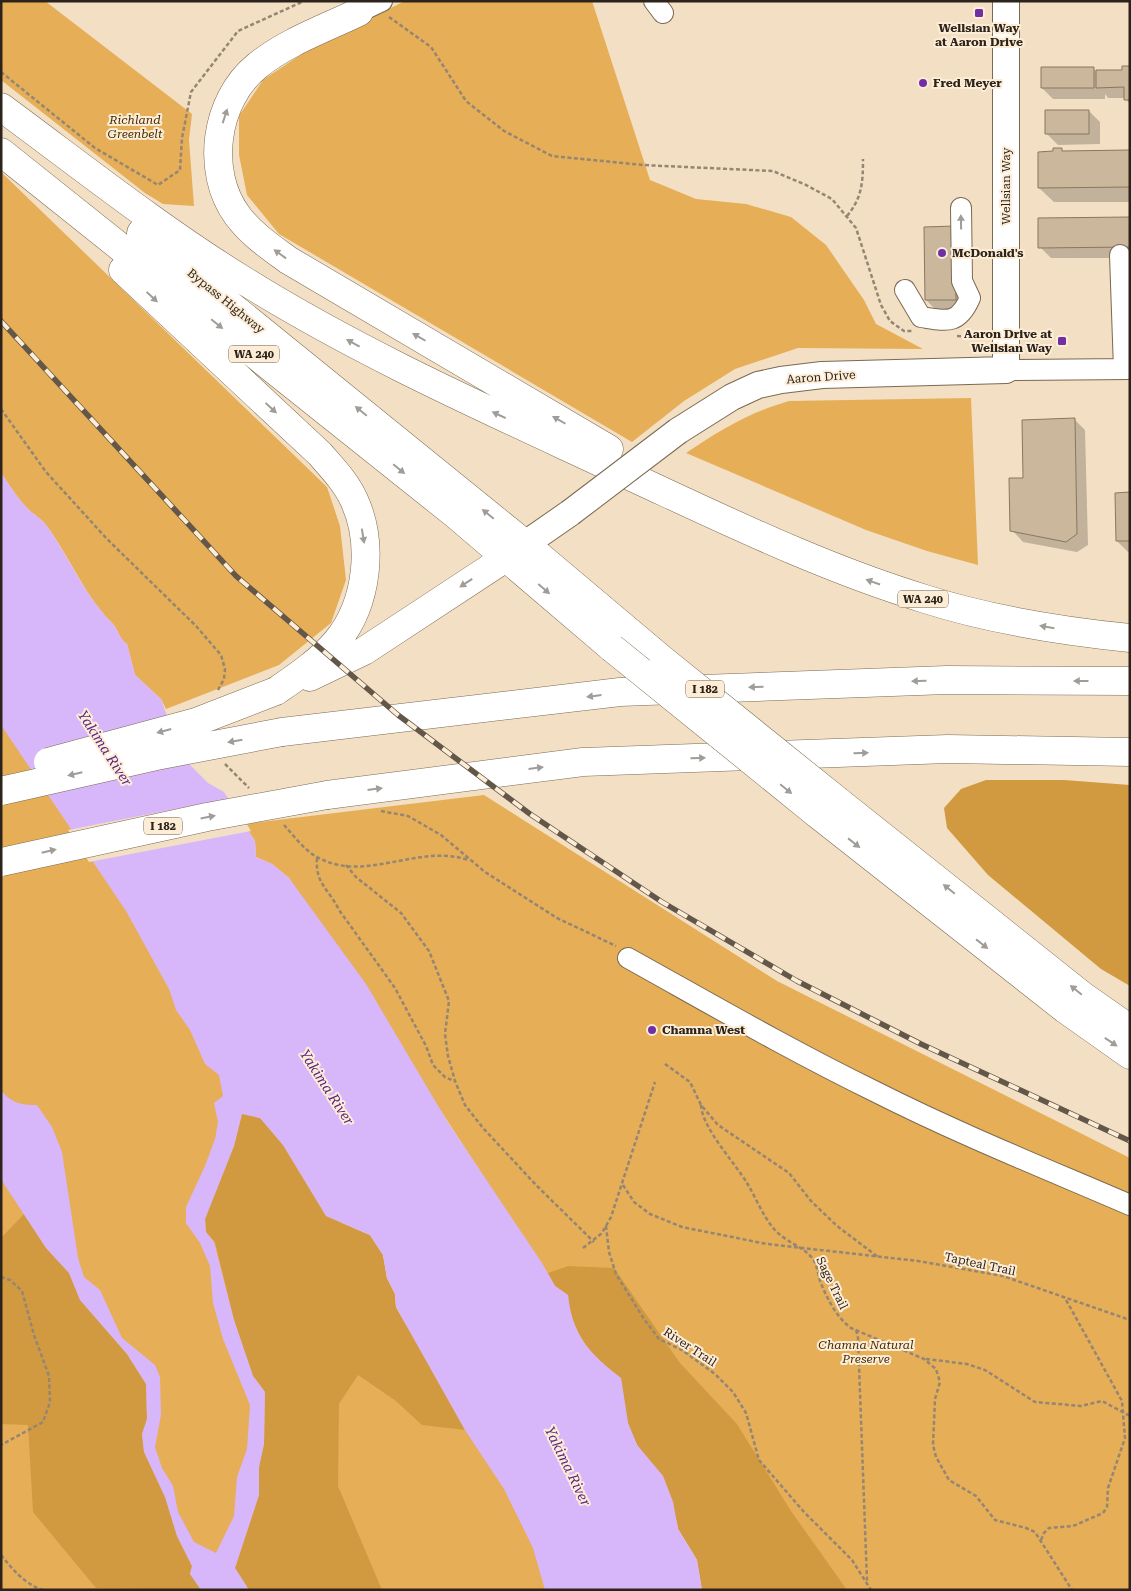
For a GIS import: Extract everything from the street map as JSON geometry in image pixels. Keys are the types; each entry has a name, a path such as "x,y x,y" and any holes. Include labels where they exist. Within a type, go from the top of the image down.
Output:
{"highway":[{"path":"368,5 276,53 258,65 235,92 226,111 219,135 217,151 224,191 236,214 253,235 288,260 601,444 728,522"},
{"name":"WA 240","path":"1,108 172,235 298,312 396,366 728,522 822,564 927,600 1024,623 1072,632 1130,638"},
{"name":"Bypass Highway","path":"1,108 39,150 516,550"},
{"name":"Bypass Highway","path":"1,152 516,550"},
{"path":"1,156 320,454 341,478 354,500 361,522 366,564 358,602 338,640 316,663 276,691"},
{"path":"1,772 65,758 196,722 321,673 364,651 516,550"},
{"name":"WA 240","path":"516,550 619,639 827,807"},
{"name":"I 182","path":"1,791 156,756 282,732 620,692 947,680 1130,681"},
{"name":"I 182","path":"1,862 207,817 327,796 583,762 948,750 1130,752"},
{"path":"827,807 1130,1029"},
{"path":"827,807 1065,1009 1130,1055"}],"main road":[{"name":"Wellsian Way","path":"1006,1 1006,370"},
{"name":"Aaron Drive","path":"516,550 570,513 678,431 732,397 758,385 822,375 1006,370"}],"street":[{"path":"905,290 921,317 948,322 963,312 970,298 962,281 961,208"},
{"path":"1120,255 1127,369"},
{"name":"Aaron Drive","path":"1006,370 1127,369"},
{"path":"628,958 782,1044 875,1092 973,1138 1130,1204"}],"path":[{"path":"1,72 95,148 158,185 180,170 182,138 191,92 238,31 304,1"},
{"path":"368,5 431,47 466,101 504,131 552,156 643,165 773,171 806,185 832,199 846,216 859,199 863,186 863,159"},
{"path":"1,410 46,472 107,539 196,626 221,655 225,669 224,679 214,696"},
{"path":"221,760 255,794"},
{"path":"379,811 388,810 408,816 441,835 468,860 557,918 615,945 628,958"},
{"path":"279,820 309,852 329,863 346,865 377,864 431,855 457,856 468,860"},
{"path":"317,858 319,880 334,898 339,910 395,988 426,1046 432,1065 445,1077 454,1081"},
{"path":"346,865 356,878 401,913 429,952 449,1001 445,1034 448,1056 454,1081 465,1104 483,1128 537,1186 594,1242"},
{"path":"665,1064 690,1082 701,1105 718,1125 789,1172 811,1201 837,1226 880,1258"},
{"path":"583,1248 594,1242 606,1226 623,1184 654,1082"},
{"name":"Sage Trail","path":"701,1105 702,1111 715,1136 746,1181 774,1228 786,1240 802,1249 813,1260 821,1282 842,1322 856,1330 924,1359 936,1369 940,1382 935,1399 933,1445 936,1457 948,1480 976,1496 995,1520 1034,1532 1072,1590"},
{"name":"Tapteal Trail","path":"623,1184 634,1202 642,1208 682,1227 802,1249 918,1261 1003,1276 1130,1320"},
{"name":"River Trail","path":"606,1226 609,1252 616,1274 659,1339 682,1350 715,1374 733,1392 746,1413 759,1460 804,1512 852,1560 871,1590"},
{"path":"1,1277 10,1280 22,1291 48,1376 50,1402 43,1422 1,1445"},
{"path":"1041,1540 1049,1528 1073,1526 1103,1513 1107,1507 1108,1488 1124,1438 1122,1401 1064,1297"},
{"path":"856,1330 858,1338 867,1581"},
{"path":"924,1359 967,1364 985,1370 1035,1402 1081,1406 1102,1401 1130,1416"},
{"path":"1,1554 13,1571 32,1586 42,1590"}],"green space":[{"name":"Richland Greenbelt","path":"1,1 45,1 192,114 189,140 194,206 163,204 145,193 1,80"},
{"path":"405,1 592,1 650,180 696,199 746,204 791,217 826,245 864,300 876,324 923,349 798,348 735,369 684,401 632,442 279,234 247,195 239,155 239,116 263,80 315,45"},
{"path":"1,172 327,487 340,526 346,580 331,623 279,665 166,709 161,699 135,675 127,644 122,640 114,626 93,600 55,537 44,523 21,501 1,473"},
{"path":"971,398 978,565 927,551 866,530 686,453 735,423 760,411 789,401"},
{"path":"1,681 573,1590 1,1590"},
{"name":"Chamna Natural Preserve","path":"484,795 777,981 1130,1158 1130,1590 702,1590 697,1560 555,1286 289,878 272,864 256,857 255,841 244,824"}],"shaded area":[{"path":"986,780 1064,780 1130,785 1130,986 1101,969 988,875 947,828 944,808 961,789"},
{"path":"242,1114 260,1118 283,1145 326,1216 370,1235 383,1255 387,1278 395,1294 396,1307 465,1430 422,1425 396,1401 358,1375 339,1404 338,1486 382,1590 249,1590 235,1568 259,1495 259,1467 264,1444 265,1392 253,1376 234,1320 215,1242 206,1232 205,1219 234,1146"},
{"path":"24,1214 46,1248 69,1273 80,1300 127,1354 146,1384 147,1419 142,1434 144,1452 165,1497 177,1536 192,1566 190,1574 201,1590 96,1588 33,1512 28,1425 1,1424 1,1238"},
{"path":"568,1266 614,1268 680,1363 737,1424 791,1511 847,1590 702,1590 697,1560 678,1529 673,1502 663,1476 637,1445 628,1423 621,1378 600,1361 584,1343 574,1322 568,1295 555,1286 548,1273"}],"water":[{"name":"Yakima River","path":"1,473 25,506 46,525 93,600 114,626 122,640 127,644 135,675 161,699 177,744 191,766 208,783 224,792 255,841 256,857 272,864 289,878 366,984 447,1121 542,1263 555,1286 568,1295 574,1322 584,1343 600,1361 621,1378 628,1423 637,1445 663,1476 673,1502 678,1529 697,1560 702,1590 545,1590 533,1548 504,1489 465,1430 396,1307 395,1294 387,1278 383,1255 370,1235 326,1216 283,1145 260,1118 242,1114 234,1146 205,1219 206,1232 214,1242 234,1320 253,1376 265,1392 264,1444 259,1467 259,1495 235,1568 249,1590 201,1590 190,1574 192,1566 177,1536 165,1497 144,1452 142,1434 147,1419 146,1384 127,1354 80,1300 69,1273 46,1248 1,1177 1,1090 9,1098 17,1102 37,1105 52,1127 62,1152 78,1258 84,1277 100,1290 122,1338 155,1365 160,1377 161,1415 155,1447 162,1468 173,1486 178,1512 194,1542 216,1553 234,1516 237,1477 247,1449 250,1405 223,1339 213,1303 210,1266 200,1243 186,1223 186,1207 215,1139 218,1122 214,1103 223,1096 219,1075 205,1064 190,1030 176,1010 169,989 126,911 1,725"}],"pier":[{"path":"231,798 251,831 89,862 68,830"}],"building":[{"path":"1122,66 1130,66 1130,100 1124,100 1124,87 1096,88 1096,70 1122,70"},
{"path":"1041,67 1094,67 1094,88 1041,88"},
{"path":"1045,110 1089,110 1089,134 1045,134"},
{"path":"1053,148 1062,148 1062,151 1130,150 1130,187 1038,188 1038,152 1053,151"},
{"path":"1130,217 1130,247 1038,248 1038,218"},
{"name":"McDonald's","path":"955,226 956,300 925,300 924,227"},
{"path":"1075,418 1077,534 1066,542 1010,531 1009,478 1023,478 1022,420"},
{"path":"1130,492 1130,541 1116,541 1115,493"}],"railway":[{"path":"1,321 236,576 398,715 530,814 662,902 797,981 921,1044 1130,1141"}],"place":[{"name":"Wellsian Way at Aaron Drive","path":"979,13"},
{"name":"Fred Meyer","path":"923,83"},
{"name":"McDonald's","path":"942,253"},
{"name":"Aaron Drive at Wellsian Way","path":"1062,341"},
{"name":"Chamna West","path":"652,1030"}]}
